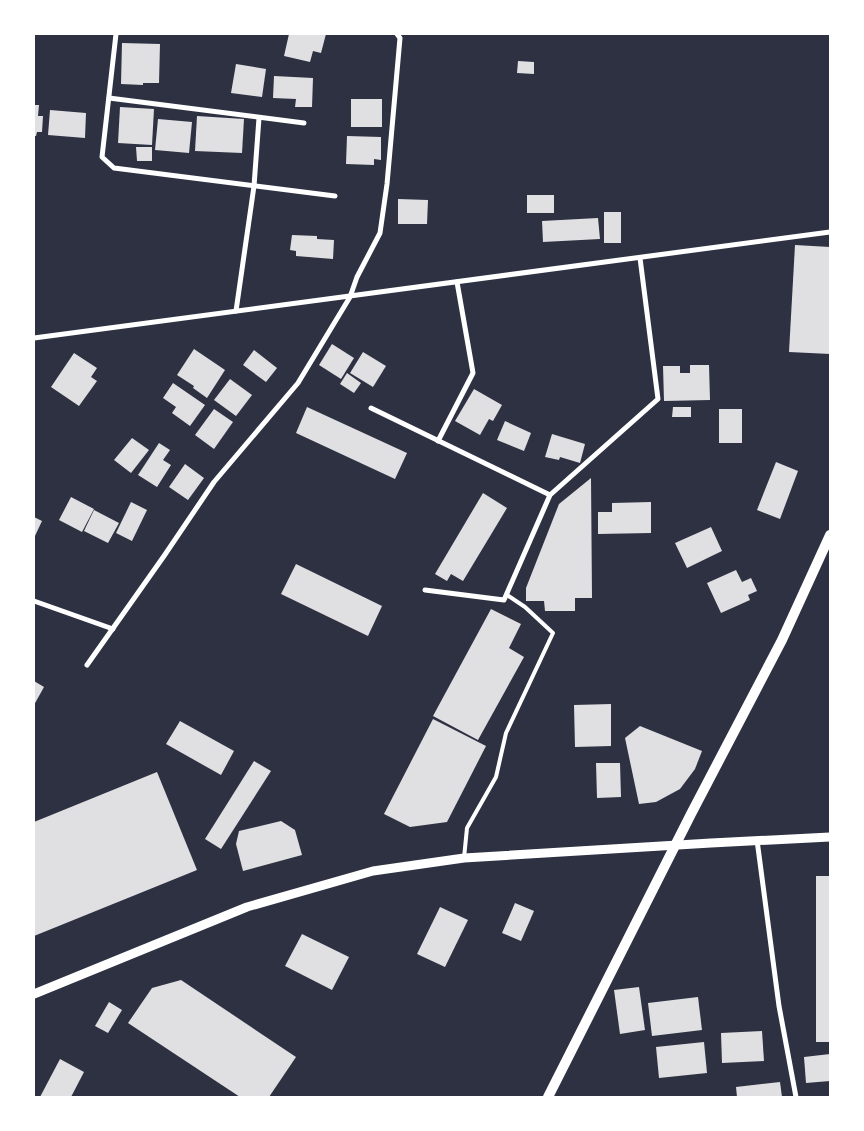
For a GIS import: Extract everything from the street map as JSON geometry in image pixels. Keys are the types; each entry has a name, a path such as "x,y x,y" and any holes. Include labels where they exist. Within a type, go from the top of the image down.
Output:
{"main road":[{"path":"548,1097 782,640 830,535"}],"street":[{"path":"116,34 102,157 114,168 335,196"},
{"path":"87,665 214,482 298,383 350,297 357,278 380,233 387,184 400,38 397,34"},
{"path":"109,98 304,123"},
{"path":"236,311 254,186 259,118"},
{"path":"34,338 830,232"},
{"path":"425,590 504,600 550,495 658,399 640,258"},
{"path":"438,441 473,373 457,282"},
{"path":"371,408 550,495"},
{"path":"34,601 113,629"},
{"path":"34,994 247,907 373,871 464,858 830,837"},
{"path":"757,840 779,1006 796,1097"}],"lane":[{"path":"464,858 467,828 496,777 506,733 553,633 506,594"}],"building":[{"path":"289,34 326,34 321,53 313,51 310,62 284,56"},
{"path":"122,43 160,44 159,83 143,83 143,85 121,84"},
{"path":"518,61 534,62 534,74 517,73"},
{"path":"236,64 266,69 262,97 231,93"},
{"path":"274,76 313,78 312,107 295,107 296,99 273,98"},
{"path":"351,99 382,99 382,127 351,127"},
{"path":"34,105 39,105 38,116 43,116 42,132 37,132 36,136 34,136"},
{"path":"120,107 154,109 152,145 118,143"},
{"path":"50,110 86,113 85,138 48,135"},
{"path":"197,116 244,119 242,153 195,151"},
{"path":"158,119 192,122 189,153 155,150"},
{"path":"347,136 381,137 381,160 374,159 374,165 346,164"},
{"path":"136,147 152,147 152,161 137,161"},
{"path":"527,195 554,195 554,213 527,213"},
{"path":"398,199 428,200 427,224 398,224"},
{"path":"604,212 621,212 621,243 604,243"},
{"path":"598,218 600,239 543,242 542,221"},
{"path":"292,235 317,236 317,239 334,240 333,259 296,256 296,251 290,250"},
{"path":"795,245 830,247 830,354 789,352"},
{"path":"332,344 354,358 341,379 319,365"},
{"path":"194,349 225,370 207,398 193,388 194,386 177,375"},
{"path":"254,350 277,368 266,382 243,365"},
{"path":"363,352 386,366 373,387 350,373"},
{"path":"74,353 97,368 91,377 97,381 79,406 51,387"},
{"path":"690,365 709,365 710,400 664,401 663,366 680,366 680,373 690,373"},
{"path":"347,373 361,383 354,393 340,384"},
{"path":"230,379 252,395 236,416 214,400"},
{"path":"173,383 205,405 190,426 172,413 176,407 163,398"},
{"path":"474,389 502,405 493,421 489,419 480,435 455,421"},
{"path":"307,407 407,453 395,479 296,433"},
{"path":"673,407 691,407 691,417 672,417"},
{"path":"214,409 233,422 214,449 195,435"},
{"path":"719,409 742,409 742,443 719,443"},
{"path":"505,421 531,433 524,451 497,440"},
{"path":"552,434 585,444 580,463 560,457 559,460 545,457"},
{"path":"132,438 149,450 131,473 114,460"},
{"path":"159,443 170,450 163,460 171,465 157,487 138,475"},
{"path":"776,462 798,471 780,519 757,510"},
{"path":"185,464 204,478 188,500 169,487"},
{"path":"591,478 592,598 575,598 575,611 545,611 544,601 526,601 526,588 559,504"},
{"path":"483,493 507,508 463,581 451,574 447,581 435,574"},
{"path":"71,497 94,509 82,532 59,520"},
{"path":"131,502 147,510 132,541 116,533"},
{"path":"651,502 651,533 598,534 598,512 612,512 612,503"},
{"path":"94,510 119,523 108,543 84,531"},
{"path":"34,517 42,521 34,538"},
{"path":"711,527 722,551 687,568 675,543"},
{"path":"296,564 382,606 368,636 281,594"},
{"path":"736,570 742,582 751,578 757,591 748,595 750,600 721,613 707,583"},
{"path":"491,609 521,624 509,648 524,657 478,740 433,716"},
{"path":"34,681 44,687 34,705"},
{"path":"611,704 611,746 575,747 574,705"},
{"path":"433,719 486,746 447,822 410,827 384,814"},
{"path":"180,721 234,751 221,775 166,744"},
{"path":"640,726 702,751 695,769 680,789 656,802 639,804 625,738"},
{"path":"254,761 271,771 221,849 205,839"},
{"path":"596,763 620,763 621,797 597,798"},
{"path":"157,772 197,870 34,936 34,822"},
{"path":"281,821 295,830 302,855 243,871 236,844 239,831"},
{"path":"816,876 830,876 830,1042 816,1042"},
{"path":"515,903 534,911 521,941 502,933"},
{"path":"440,907 468,920 445,967 417,954"},
{"path":"302,934 349,957 332,990 285,966"},
{"path":"181,980 296,1057 269,1097 240,1097 128,1023 152,988"},
{"path":"639,987 645,1030 620,1034 614,990"},
{"path":"698,997 702,1030 652,1036 648,1003"},
{"path":"109,1002 122,1010 108,1033 95,1026"},
{"path":"762,1031 764,1061 722,1063 721,1033"},
{"path":"704,1042 707,1073 659,1078 656,1047"},
{"path":"830,1054 830,1081 806,1083 804,1057"},
{"path":"60,1059 84,1072 71,1097 40,1097"},
{"path":"780,1082 782,1097 737,1097 736,1087"}]}
